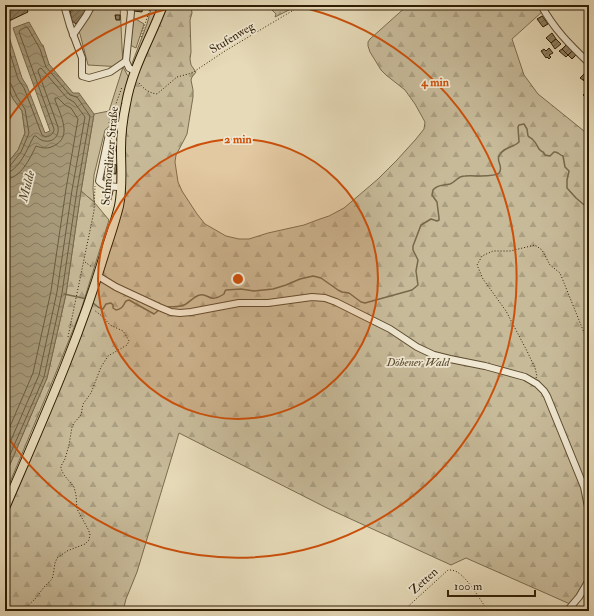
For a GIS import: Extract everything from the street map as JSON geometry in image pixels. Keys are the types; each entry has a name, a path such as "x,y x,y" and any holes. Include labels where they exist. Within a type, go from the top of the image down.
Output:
{"main road":[{"name":"Schmorditzer Straße","path":"5,508 90,308 92,296 119,206 121,187 121,149 126,102 134,74 163,5"}],"street":[{"path":"64,5 82,58 82,76 89,78 110,72 126,61"},
{"path":"73,35 92,5"},
{"path":"129,5 131,12 126,61 134,74"},
{"path":"541,5 564,39 589,63"},
{"path":"121,187 101,184 99,181 109,134 115,126 123,124"},
{"path":"99,273 116,287 161,308 171,312 180,313 239,303 268,303 312,297 325,298 390,329 434,355 518,374 534,382 544,391 547,396 584,487 589,512"},
{"path":"567,611 579,597 589,580"}],"path":[{"path":"141,37 151,5"},
{"name":"Stufenweg","path":"134,74 145,89 156,94 177,77 192,73 225,51 302,5"},
{"path":"534,382 537,376 535,368 506,311 483,279 477,265 482,256 493,251 510,251 535,245 542,250 550,264 560,273 589,345"},
{"path":"75,307 84,262 99,273"},
{"path":"22,611 34,600 52,579 57,558 67,551 85,544 89,538 88,529 77,509 74,487 64,475 61,466 65,459 69,445 72,427 81,415 83,404 91,393 100,367 108,356 127,345 129,341 123,331 110,325 102,316 90,308"},
{"name":"Zetten","path":"403,611 448,570 456,571 460,574 488,611"}],"green space":[{"path":"96,5 120,5 123,67 88,65 78,30"},
{"path":"152,5 159,5 134,67 131,66 147,24"},
{"name":"Döbener Wald","path":"166,5 191,5 190,59 191,65 196,72 191,80 193,97 187,134 176,155 175,162 178,182 182,191 205,224 226,236 239,239 249,239 304,225 329,216 344,208 378,179 424,129 425,122 415,104 405,90 381,70 368,46 370,39 408,5 540,5 543,11 512,39 524,75 538,94 589,135 589,574 583,586 570,604 466,558 451,565 329,509 179,433 137,572 126,599 123,611 5,611 5,516 68,365 118,218 128,109 134,82"},
{"path":"267,5 299,5 275,17 276,14"},
{"path":"134,18 144,24 136,48 130,45"},
{"path":"123,67 129,78 121,116 105,130 94,175 94,202 81,191 94,114 109,111"},
{"path":"5,85 8,87 13,99 22,111 25,133 18,150 5,166"},
{"path":"81,191 94,202 109,220 81,310 5,494 5,476 47,378 66,294"}],"water":[{"path":"5,12 9,21 5,24"},
{"name":"Mulde","path":"29,22 43,45 49,64 73,93 79,93 94,114 66,294 47,378 5,476 5,166 18,150 25,133 22,111 13,99 8,87 5,85 5,24 22,78 27,86 45,133 50,131 13,28"}],"building":[{"path":"16,5 30,5 26,7 28,12 9,21 5,10"},
{"path":"75,5 86,11 76,24 72,21 70,12"},
{"path":"135,5 143,5 142,12 134,11"},
{"path":"115,15 120,15 120,20 116,20"},
{"path":"542,16 548,24 543,27 537,19"},
{"path":"552,33 556,39 551,43 546,38"},
{"path":"556,39 561,44 555,49 551,43"},
{"path":"566,45 572,51 568,55 562,49"},
{"path":"549,48 553,53 549,55 551,57 549,59 547,57 546,58 541,51 544,49 546,51"},
{"path":"562,49 568,55 566,57 559,51"},
{"path":"572,51 576,55 572,59 568,55"},
{"path":"588,69 589,78 588,79 584,74"},
{"path":"584,74 586,77 583,80 580,78"},
{"path":"586,77 588,79 585,82 583,80"},
{"path":"585,93 589,98 588,100 583,95"},
{"path":"111,145 116,146 116,151 110,151"},
{"path":"110,164 117,165 116,174 108,173"},
{"path":"104,174 108,175 107,181 102,180"},
{"path":"106,190 113,191 110,203 104,202"}],"waterway":[{"path":"165,307 181,306 200,295 215,298 224,294 226,290 241,289 254,291 273,289 313,276 321,278 338,290 349,293 361,302 365,303 412,290 418,285 416,271 418,260 413,250 413,246 421,225 431,219 437,221 439,220 437,202 432,195 433,190 439,186 452,183 462,176 488,176 499,173 501,169 498,158 503,151 519,142 519,125 524,124 527,129 528,136 535,142 545,155 550,156 555,152 563,156 565,167 569,171 567,188 589,209"},
{"path":"64,294 87,299"},
{"path":"92,302 103,309 106,304 111,303 113,308 116,310 121,308 126,301 129,300 154,314 159,310"}]}
